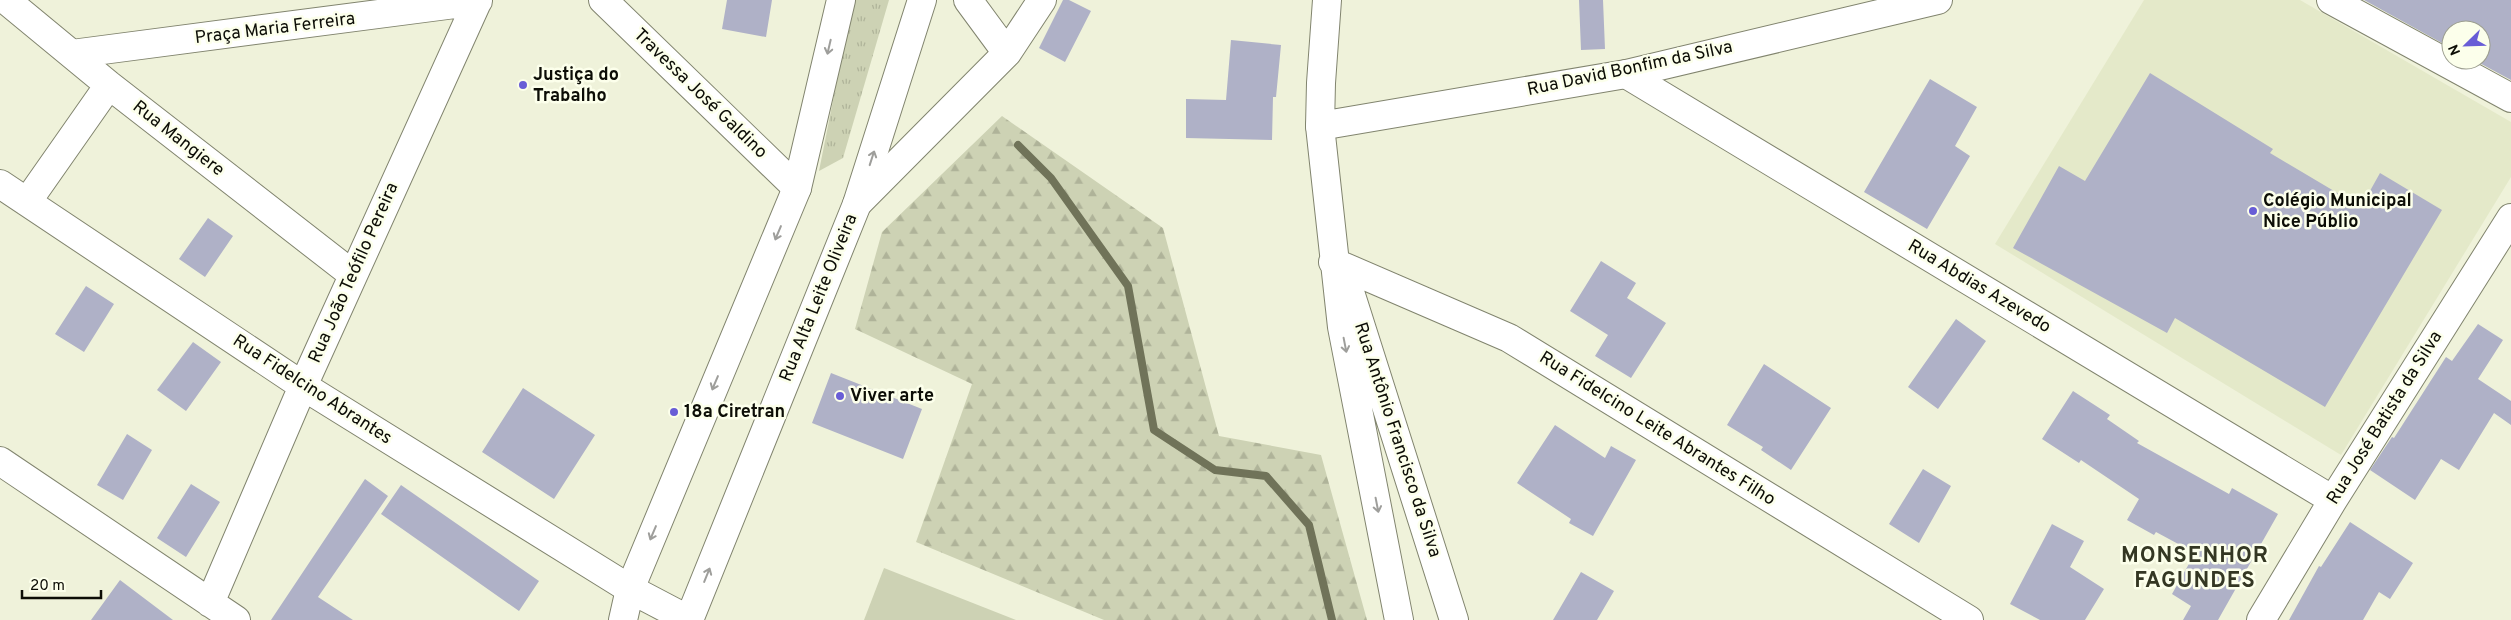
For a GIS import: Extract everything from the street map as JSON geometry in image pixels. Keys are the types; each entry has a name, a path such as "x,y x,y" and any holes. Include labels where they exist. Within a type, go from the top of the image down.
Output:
{"street":[{"name":"Rua Mangiere","path":"6,0 109,85 352,274"},
{"name":"Praça Maria Ferreira","path":"72,54 478,0"},
{"name":"Rua João Teófilo Pereira","path":"210,603 302,386 478,0"},
{"name":"Travessa José Galdino","path":"603,0 797,188"},
{"path":"623,620 630,589 797,188 840,0"},
{"path":"857,204 922,0"},
{"path":"968,0 1007,53"},
{"name":"Rua Alta Leite Oliveira","path":"689,620 857,204 1007,53 1042,0"},
{"name":"Rua Antônio Francisco da Silva","path":"1327,0 1320,126 1333,262 1342,327 1403,618"},
{"name":"Rua David Bonfim da Silva","path":"1320,126 1626,74 1938,0"},
{"path":"2331,0 2511,98"},
{"name":"Rua Abdias Azevedo","path":"1626,74 2333,500"},
{"path":"27,202 109,85"},
{"name":"Rua Fidelcino Abrantes","path":"0,184 302,386 630,589 689,620"},
{"name":"Rua José Batista da Silva","path":"2260,620 2333,500 2511,218"},
{"name":"Rua Antônio Francisco da Silva","path":"1333,262 1349,289 1454,620"},
{"name":"Rua Fidelcino Leite Abrantes Filho","path":"1333,262 1509,338 1969,620"},
{"path":"0,461 236,620"}],"shaded area":[{"name":"Colégio Municipal Nice Públio","path":"2144,0 2300,0 2511,122 2511,177 2341,455 1995,244"}],"green space":[{"path":"853,0 889,0 843,158 819,171"},
{"path":"1002,116 1163,228 1219,436 1321,455 1367,620 1104,620 916,542 972,384 855,329 882,232"},
{"path":"884,568 1016,620 864,620"}],"building":[{"path":"727,0 772,0 766,37 722,29"},
{"path":"1063,0 1069,0 1091,11 1065,62 1039,48"},
{"path":"1579,0 1603,0 1605,49 1581,50"},
{"path":"2364,0 2511,0 2511,80 2491,69 2491,20 2441,20 2441,42"},
{"path":"1231,40 1281,45 1276,97 1273,97 1272,140 1186,138 1186,99 1226,100"},
{"path":"2150,73 2273,149 2270,153 2361,207 2380,173 2442,210 2325,407 2175,318 2167,333 2013,248 2059,166 2085,181"},
{"path":"1930,79 1977,107 1955,146 1970,156 1927,229 1864,192"},
{"path":"208,218 233,236 205,277 179,259"},
{"path":"1601,261 1636,283 1627,298 1666,323 1631,378 1595,356 1608,335 1570,311"},
{"path":"86,286 114,304 84,352 55,334"},
{"path":"1956,319 1986,341 1938,409 1908,387"},
{"path":"2478,324 2503,340 2478,379 2511,401 2511,425 2494,413 2459,470 2441,459 2415,500 2370,470 2392,437 2394,438 2446,357 2452,361"},
{"path":"193,342 221,362 186,411 157,390"},
{"path":"1764,364 1831,408 1791,470 1761,450 1763,447 1727,425"},
{"path":"831,373 922,409 903,459 812,423"},
{"path":"523,388 595,435 554,499 482,452"},
{"path":"2073,391 2110,415 2107,419 2139,441 2137,443 2229,494 2232,488 2278,514 2218,620 2183,620 2191,606 2172,594 2195,553 2156,532 2154,535 2127,520 2139,499 2081,460 2079,463 2042,439"},
{"path":"1555,425 1605,458 1611,446 1636,460 1593,536 1569,523 1571,519 1517,483"},
{"path":"127,434 152,450 123,500 97,485"},
{"path":"1923,469 1951,486 1919,543 1889,524"},
{"path":"365,479 388,496 318,597 353,620 271,620"},
{"path":"191,484 220,502 186,557 157,538"},
{"path":"401,485 539,581 519,611 381,514"},
{"path":"2350,522 2413,563 2390,599 2379,592 2363,620 2289,620 2319,566 2321,567"},
{"path":"2052,524 2084,541 2070,567 2104,589 2085,620 2040,620 2010,604"},
{"path":"1581,572 1614,591 1597,620 1553,620"},
{"path":"120,580 173,620 91,620"}],"waterway":[{"path":"1018,145 1051,178 1128,286 1154,430 1215,470 1266,476 1309,525 1332,620"}],"place":[{"name":"Justiça do Trabalho","path":"523,85"},
{"name":"Colégio Municipal Nice Públio","path":"2253,211"},
{"name":"Viver arte","path":"840,396"},
{"name":"18a Ciretran","path":"674,412"}],"district":[{"name":"MONSENHOR FAGUNDES","path":"2195,568"}]}
